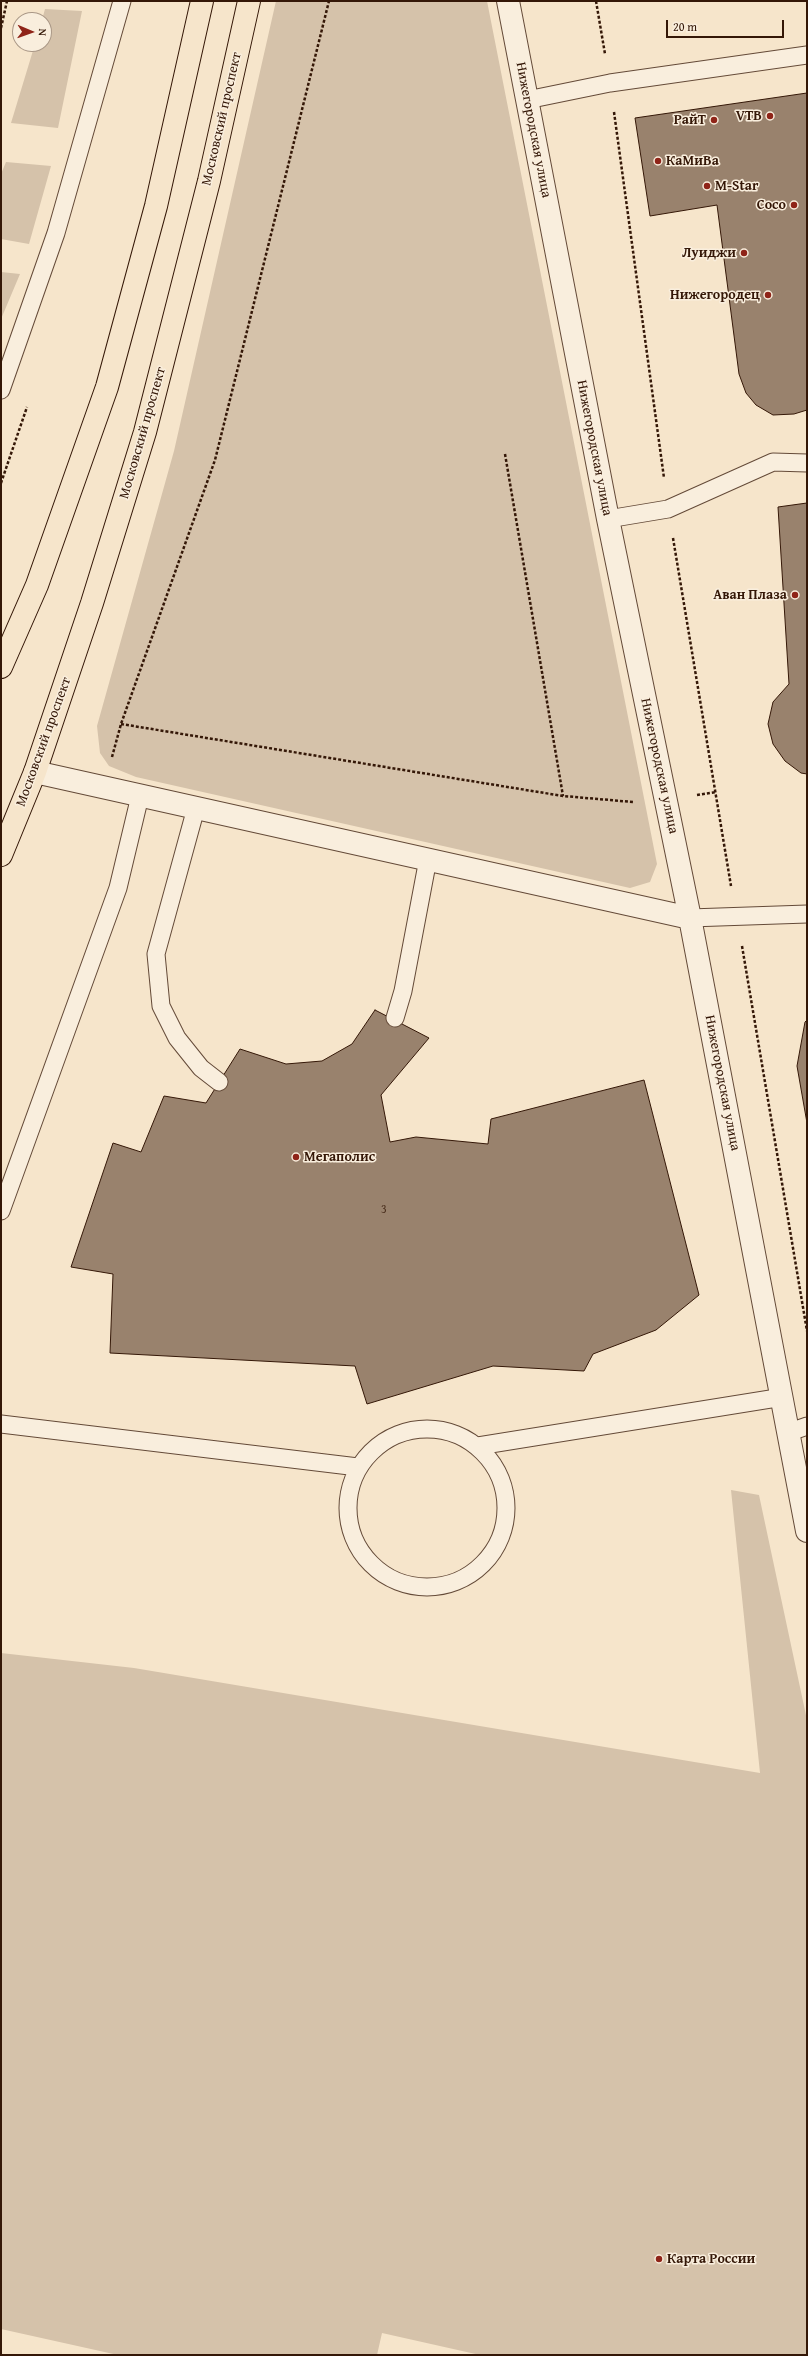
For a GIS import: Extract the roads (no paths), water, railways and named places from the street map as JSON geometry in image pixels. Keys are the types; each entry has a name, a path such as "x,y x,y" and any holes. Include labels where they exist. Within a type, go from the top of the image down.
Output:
{"main road":[{"path":"1,667 36,585 107,387 156,206 202,1"},
{"name":"Московский проспект","path":"1,855 35,772 92,604 145,432 209,181 249,1"}],"street":[{"name":"Нижегородская улица","path":"508,1 608,519 690,918 783,1397 798,1429 807,1531"},
{"path":"35,772 690,918"}],"lane":[{"path":"1,390 56,233 118,1"},
{"path":"527,100 610,83 807,55"},
{"path":"608,519 668,509 773,462 807,464"},
{"path":"1,1211 118,888 140,796"},
{"path":"196,808 156,954 161,1006 177,1038 201,1068 219,1082"},
{"path":"395,1018 404,991 428,859"},
{"path":"690,918 807,914"},
{"path":"478,1446 783,1397"},
{"path":"1,1424 358,1467"},
{"path":"426,1428 454,1433 478,1446 497,1470 504,1488 506,1513 501,1537 488,1558 470,1575 447,1585 422,1588 398,1582 375,1568 357,1547 348,1521 348,1493 358,1467 376,1446 399,1432 426,1428"}],"place":[{"name":"VTB","path":"770,116"},
{"name":"РайТ","path":"714,120"},
{"name":"КаМиВа","path":"658,161"},
{"name":"M-Star","path":"707,186"},
{"name":"Сосо","path":"794,205"},
{"name":"Луиджи","path":"744,253"},
{"name":"Нижегородец","path":"768,295"},
{"name":"Аван Плаза","path":"795,595"},
{"name":"Мегаполис","path":"296,1157"},
{"name":"Карта России","path":"659,2259"}]}
